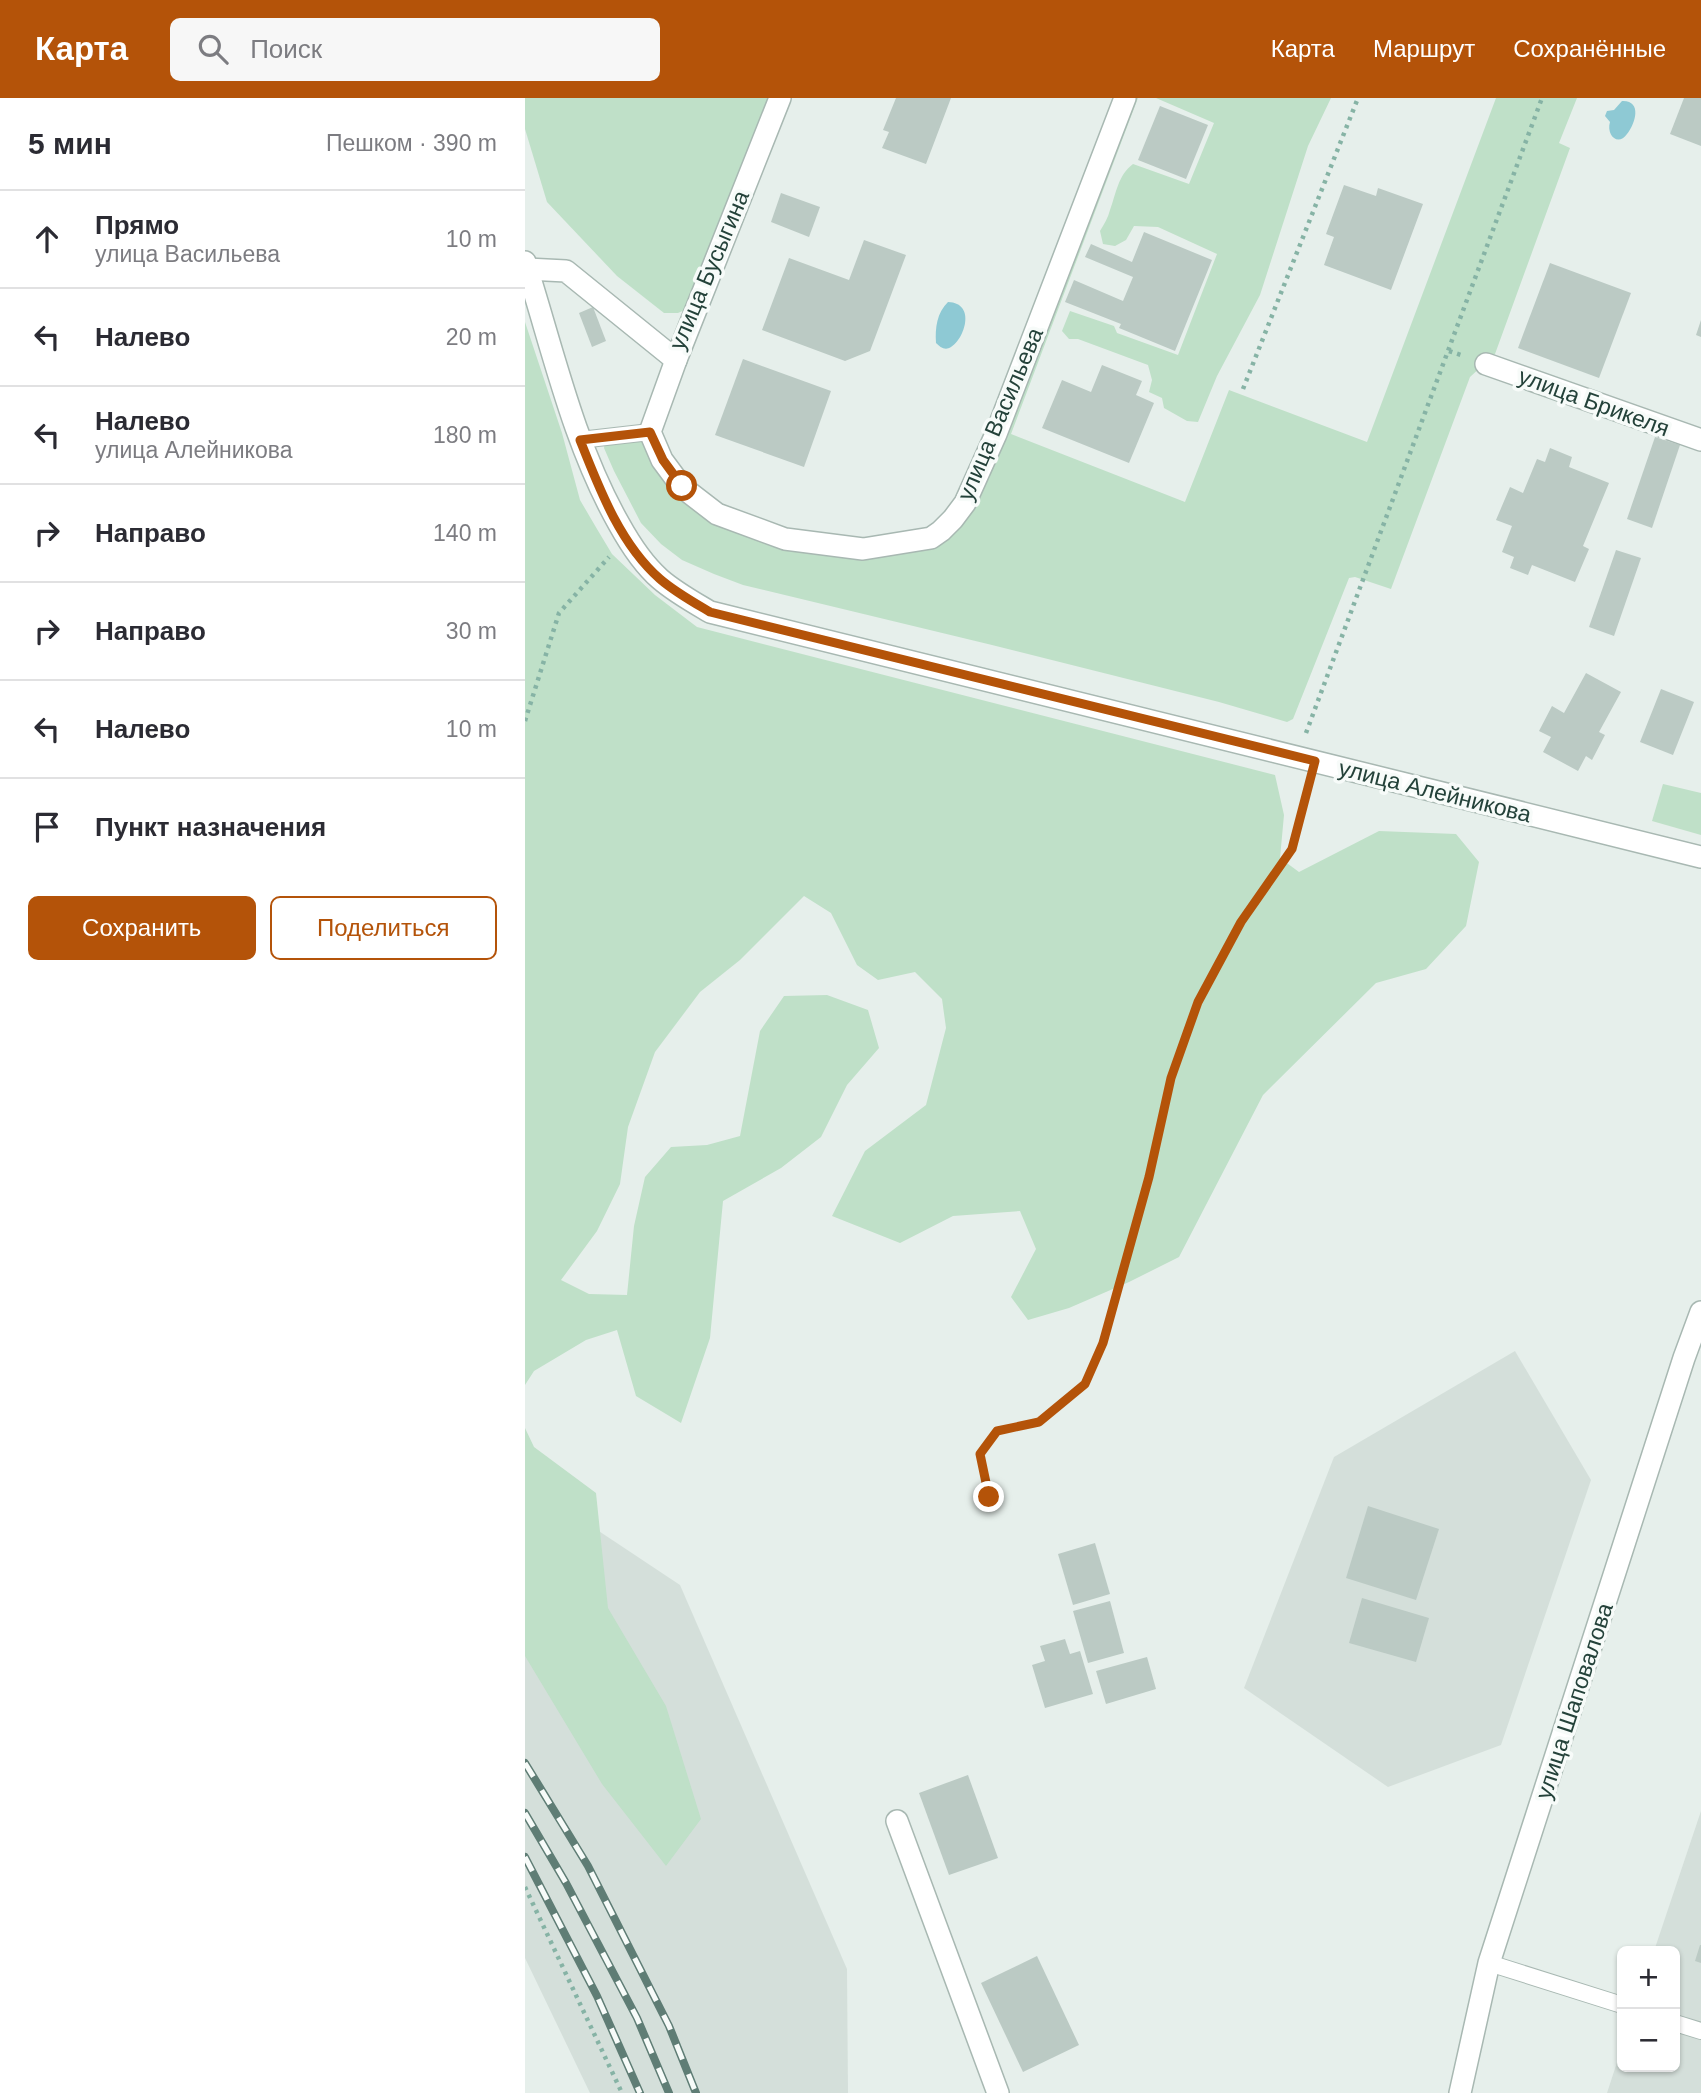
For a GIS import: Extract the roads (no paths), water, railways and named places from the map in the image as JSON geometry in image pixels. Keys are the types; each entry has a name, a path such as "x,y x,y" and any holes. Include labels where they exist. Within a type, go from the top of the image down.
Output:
{"street":[{"name":"улица Бусыгина","path":"526,265 566,271 676,360 780,98"},
{"name":"улица Васильева","path":"650,432 663,460 682,486 717,514 785,539 863,549 931,538 959,511 981,470 1125,98"},
{"name":"улица Алейникова","path":"526,265 580,440 595,478 628,541 642,561 660,579 710,612 1701,858"},
{"path":"650,432 676,360"},
{"name":"улица Брикеля","path":"1486,364 1701,440"},
{"name":"улица Шаповалова","path":"1459,2093 1489,1963 1701,1312"},
{"path":"897,1821 998,2093"}],"lane":[{"path":"580,440 650,432"},
{"path":"1489,1963 1617,2004"},
{"path":"1680,2025 1701,2032"}],"water":[{"path":"1622,101 1632,104 1635,118 1624,138 1617,139 1611,135 1610,122 1605,116 1607,111 1614,110"},
{"path":"948,302 963,308 965,322 956,343 945,349 936,343 936,331 939,316"}],"railway":[{"path":"525,1763 588,1866 669,2026 696,2093"},
{"path":"525,1813 566,1883 637,2018 669,2093"},
{"path":"525,1857 597,1996 640,2093"}]}
